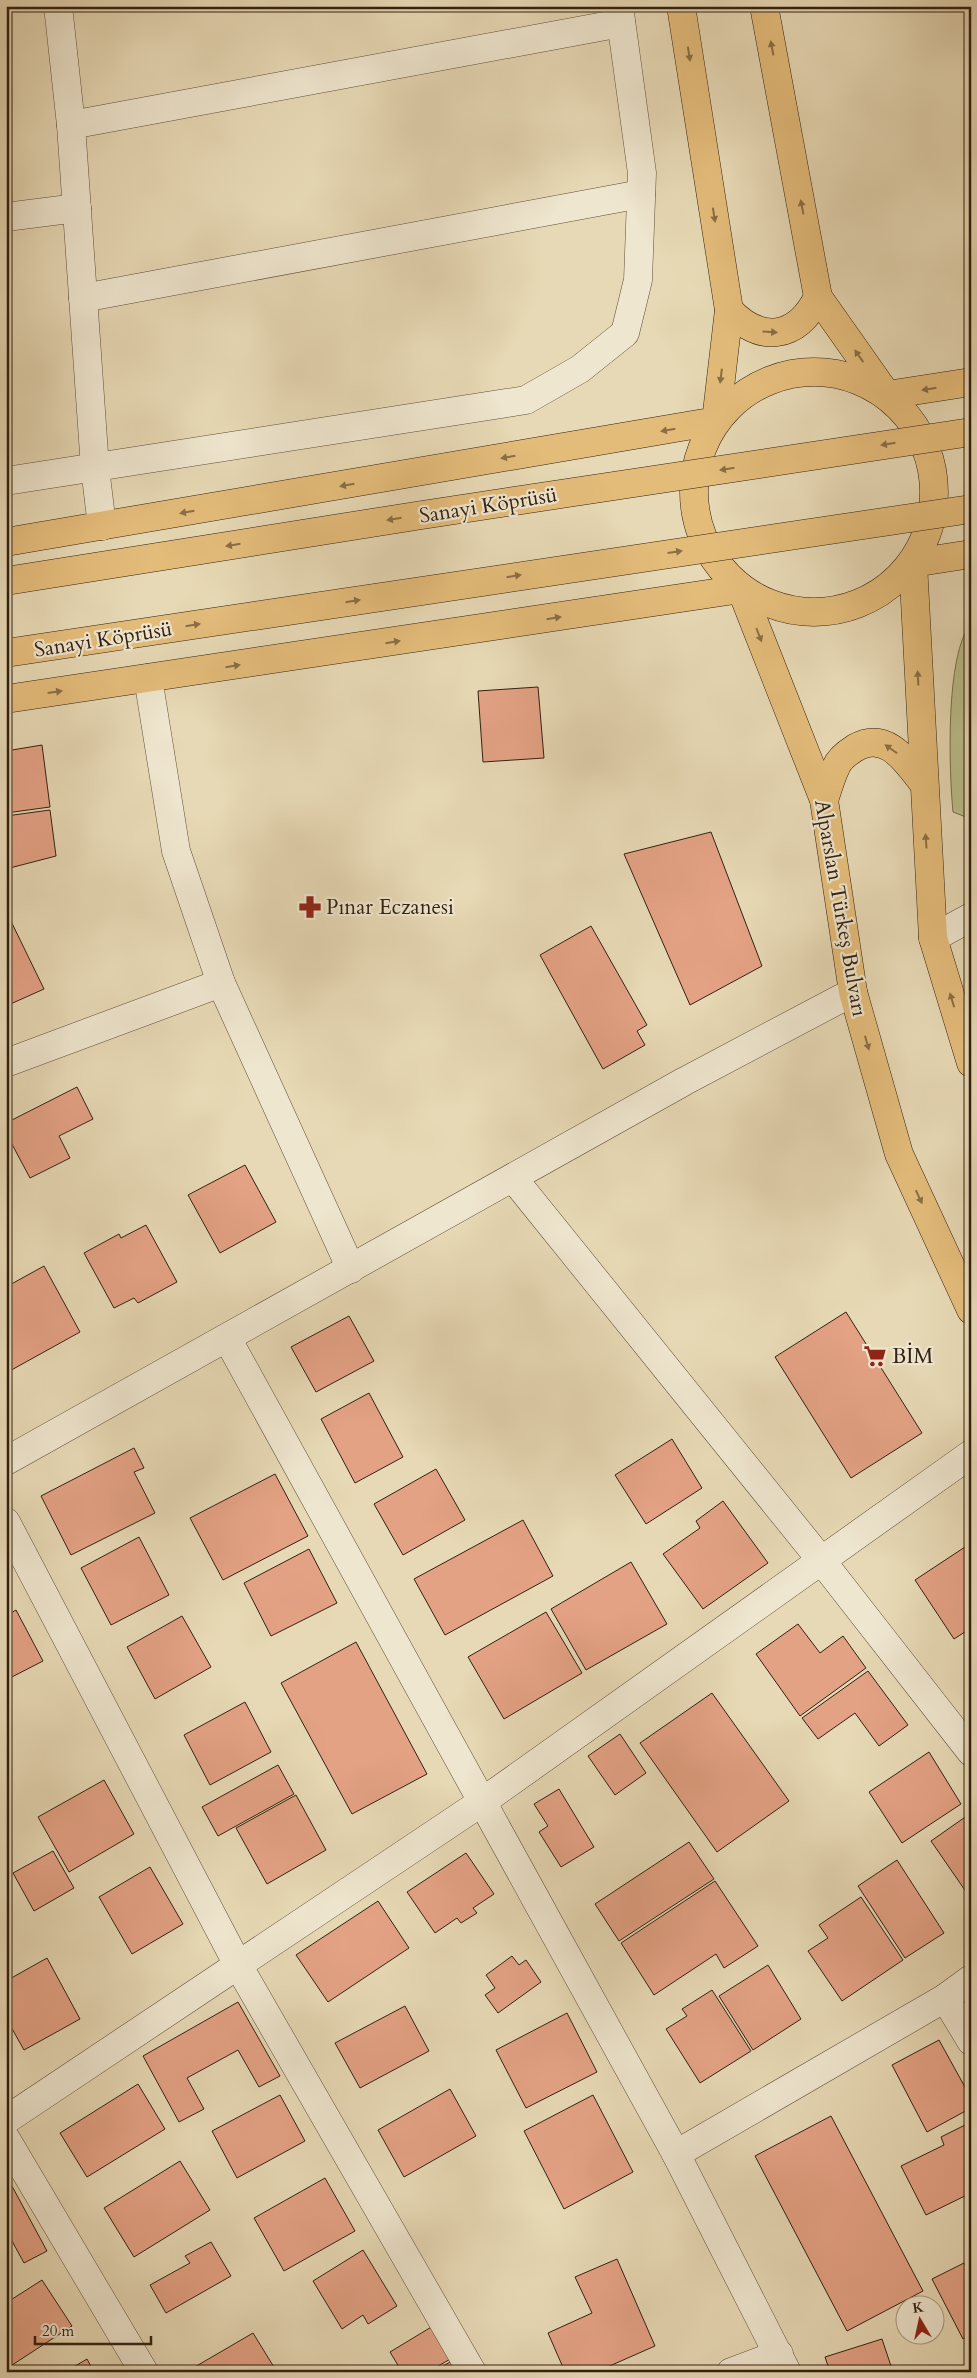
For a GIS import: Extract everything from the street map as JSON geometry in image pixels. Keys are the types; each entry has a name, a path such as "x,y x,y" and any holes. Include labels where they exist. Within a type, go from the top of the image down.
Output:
{"main road":[{"path":"681,6 729,310 716,421"},
{"path":"764,6 818,297 887,396 913,422 930,455 936,492 930,530 913,563 886,590 851,607 814,613 776,607 741,590 715,562 698,529 693,492 699,455 716,421 743,394 777,377 815,371 853,377 887,396 971,382"},
{"path":"729,310 740,322 754,330 782,332 795,327 804,318 818,297"},
{"path":"6,542 716,421"},
{"name":"Sanayi Köprüsü","path":"6,581 422,515 971,432"},
{"name":"Sanayi Köprüsü","path":"6,654 971,508"},
{"path":"913,563 971,554"},
{"path":"913,563 933,938 971,1064"},
{"path":"6,699 741,590"},
{"name":"Alparslan Türkeş Bulvarı","path":"741,590 824,800 853,992 899,1154 971,1310"},
{"path":"824,800 836,766 847,753 866,742 885,744 904,758 924,784"}],"street":[{"path":"58,6 71,125 95,468 102,526"},
{"path":"6,481 526,400 580,369 625,333 638,280 642,173 620,14 71,125"},
{"path":"83,298 641,194"},
{"path":"6,217 76,208"},
{"path":"148,678 176,851 221,983 350,1269"},
{"path":"933,938 971,917"},
{"path":"6,1063 221,983"},
{"path":"6,1461 685,1081 853,992"},
{"path":"513,1178 821,1560 971,1752"},
{"path":"227,1338 676,2154 783,2363 731,2372"},
{"path":"6,2120 482,1802 971,1454"},
{"path":"6,1522 238,1966 472,2372"},
{"path":"676,2154 945,1998 971,1979"},
{"path":"945,1998 971,2041"},
{"path":"6,2139 144,2372"}],"green space":[{"path":"971,623 971,819 953,812 950,742 953,686 957,660 963,639"}],"building":[{"path":"538,687 544,758 483,762 478,691"},
{"path":"42,745 50,807 6,813 6,751"},
{"path":"50,810 56,856 6,869 6,816"},
{"path":"711,832 762,966 690,1005 624,854"},
{"path":"6,911 44,989 6,1006"},
{"path":"591,926 647,1025 637,1031 645,1045 603,1069 540,955"},
{"path":"77,1087 93,1119 59,1136 70,1158 30,1178 6,1133 6,1123"},
{"path":"245,1165 276,1222 220,1253 188,1195"},
{"path":"146,1225 177,1282 138,1303 134,1298 114,1308 84,1253 119,1234 121,1238"},
{"path":"44,1266 80,1332 6,1373 6,1287"},
{"path":"846,1312 922,1433 851,1478 775,1357"},
{"path":"349,1316 374,1361 316,1392 291,1347"},
{"path":"369,1393 403,1457 355,1483 321,1419"},
{"path":"672,1439 702,1488 646,1524 615,1475"},
{"path":"134,1448 144,1468 134,1472 155,1513 71,1555 41,1496"},
{"path":"436,1469 465,1520 403,1555 374,1504"},
{"path":"275,1474 308,1536 223,1580 190,1518"},
{"path":"723,1501 768,1563 703,1609 663,1554 700,1528 696,1521"},
{"path":"523,1520 553,1576 445,1635 414,1579"},
{"path":"139,1537 169,1595 111,1625 81,1568"},
{"path":"971,1543 971,1628 954,1639 915,1580"},
{"path":"309,1549 337,1603 271,1636 244,1583"},
{"path":"631,1562 667,1624 586,1670 551,1609"},
{"path":"16,1610 43,1661 6,1680 6,1616"},
{"path":"546,1612 582,1673 504,1719 468,1657"},
{"path":"182,1616 211,1667 155,1699 127,1647"},
{"path":"798,1624 820,1653 843,1636 866,1668 800,1716 756,1654"},
{"path":"356,1642 427,1774 352,1814 281,1683"},
{"path":"868,1671 908,1725 879,1746 855,1713 818,1739 802,1718"},
{"path":"712,1693 789,1801 717,1852 640,1743"},
{"path":"245,1702 271,1752 210,1785 184,1735"},
{"path":"620,1734 646,1773 615,1795 588,1756"},
{"path":"929,1752 961,1804 902,1843 869,1792"},
{"path":"278,1765 294,1794 218,1836 202,1807"},
{"path":"104,1780 134,1834 69,1872 38,1817"},
{"path":"559,1789 594,1847 561,1867 539,1832 548,1826 534,1804"},
{"path":"296,1795 326,1850 267,1884 236,1828"},
{"path":"971,1813 971,1899 931,1841"},
{"path":"689,1842 714,1879 619,1941 595,1904"},
{"path":"53,1851 74,1888 34,1911 13,1873"},
{"path":"466,1853 494,1894 473,1908 477,1913 461,1923 457,1918 435,1933 407,1892"},
{"path":"897,1860 944,1933 905,1958 858,1886"},
{"path":"150,1867 183,1924 132,1954 99,1897"},
{"path":"715,1881 758,1946 724,1968 716,1954 654,1995 621,1943"},
{"path":"861,1897 903,1960 842,2001 808,1951 828,1938 819,1925"},
{"path":"378,1901 409,1948 328,2002 296,1955"},
{"path":"512,1956 519,1965 526,1960 541,1982 498,2013 485,1995 495,1988 486,1975"},
{"path":"47,1958 80,2019 24,2050 6,2018 6,1981"},
{"path":"768,1965 801,2019 753,2050 719,1996"},
{"path":"712,1990 751,2051 700,2083 666,2029 687,2016 682,2009"},
{"path":"238,2002 280,2076 259,2087 238,2050 187,2078 204,2109 179,2122 143,2056"},
{"path":"405,2006 429,2051 360,2088 335,2043"},
{"path":"567,2013 597,2072 526,2108 496,2050"},
{"path":"939,2040 971,2098 971,2108 927,2132 892,2065"},
{"path":"138,2084 165,2129 87,2177 60,2133"},
{"path":"450,2089 476,2136 404,2177 378,2130"},
{"path":"280,2095 305,2141 237,2178 212,2131"},
{"path":"593,2095 633,2172 564,2209 524,2131"},
{"path":"831,2116 923,2291 914,2296 894,2296 894,2306 847,2331 755,2156"},
{"path":"971,2122 971,2193 926,2215 901,2166 944,2145 941,2137"},
{"path":"180,2161 210,2210 134,2257 104,2208"},
{"path":"6,2175 47,2251 24,2263 6,2230"},
{"path":"325,2178 355,2231 284,2271 254,2218"},
{"path":"211,2242 231,2276 166,2313 150,2285 190,2263 185,2256"},
{"path":"363,2250 397,2306 368,2324 363,2315 342,2329 313,2281"},
{"path":"617,2259 655,2346 596,2372 565,2372 548,2333 592,2313 575,2277"},
{"path":"964,2263 971,2276 971,2334 963,2339 944,2302 944,2296 941,2296 932,2279"},
{"path":"42,2280 72,2326 6,2369 6,2303"},
{"path":"433,2326 452,2358 428,2372 402,2372 390,2352"},
{"path":"253,2333 277,2372 195,2372 193,2368"},
{"path":"971,2338 971,2353 965,2341"},
{"path":"882,2339 893,2372 830,2372 825,2357"},
{"path":"87,2359 94,2372 65,2372"},
{"path":"453,2360 460,2372 434,2372"}],"place":[{"name":"Pınar Eczanesi","path":"310,907"},
{"name":"BİM","path":"875,1356"}]}
